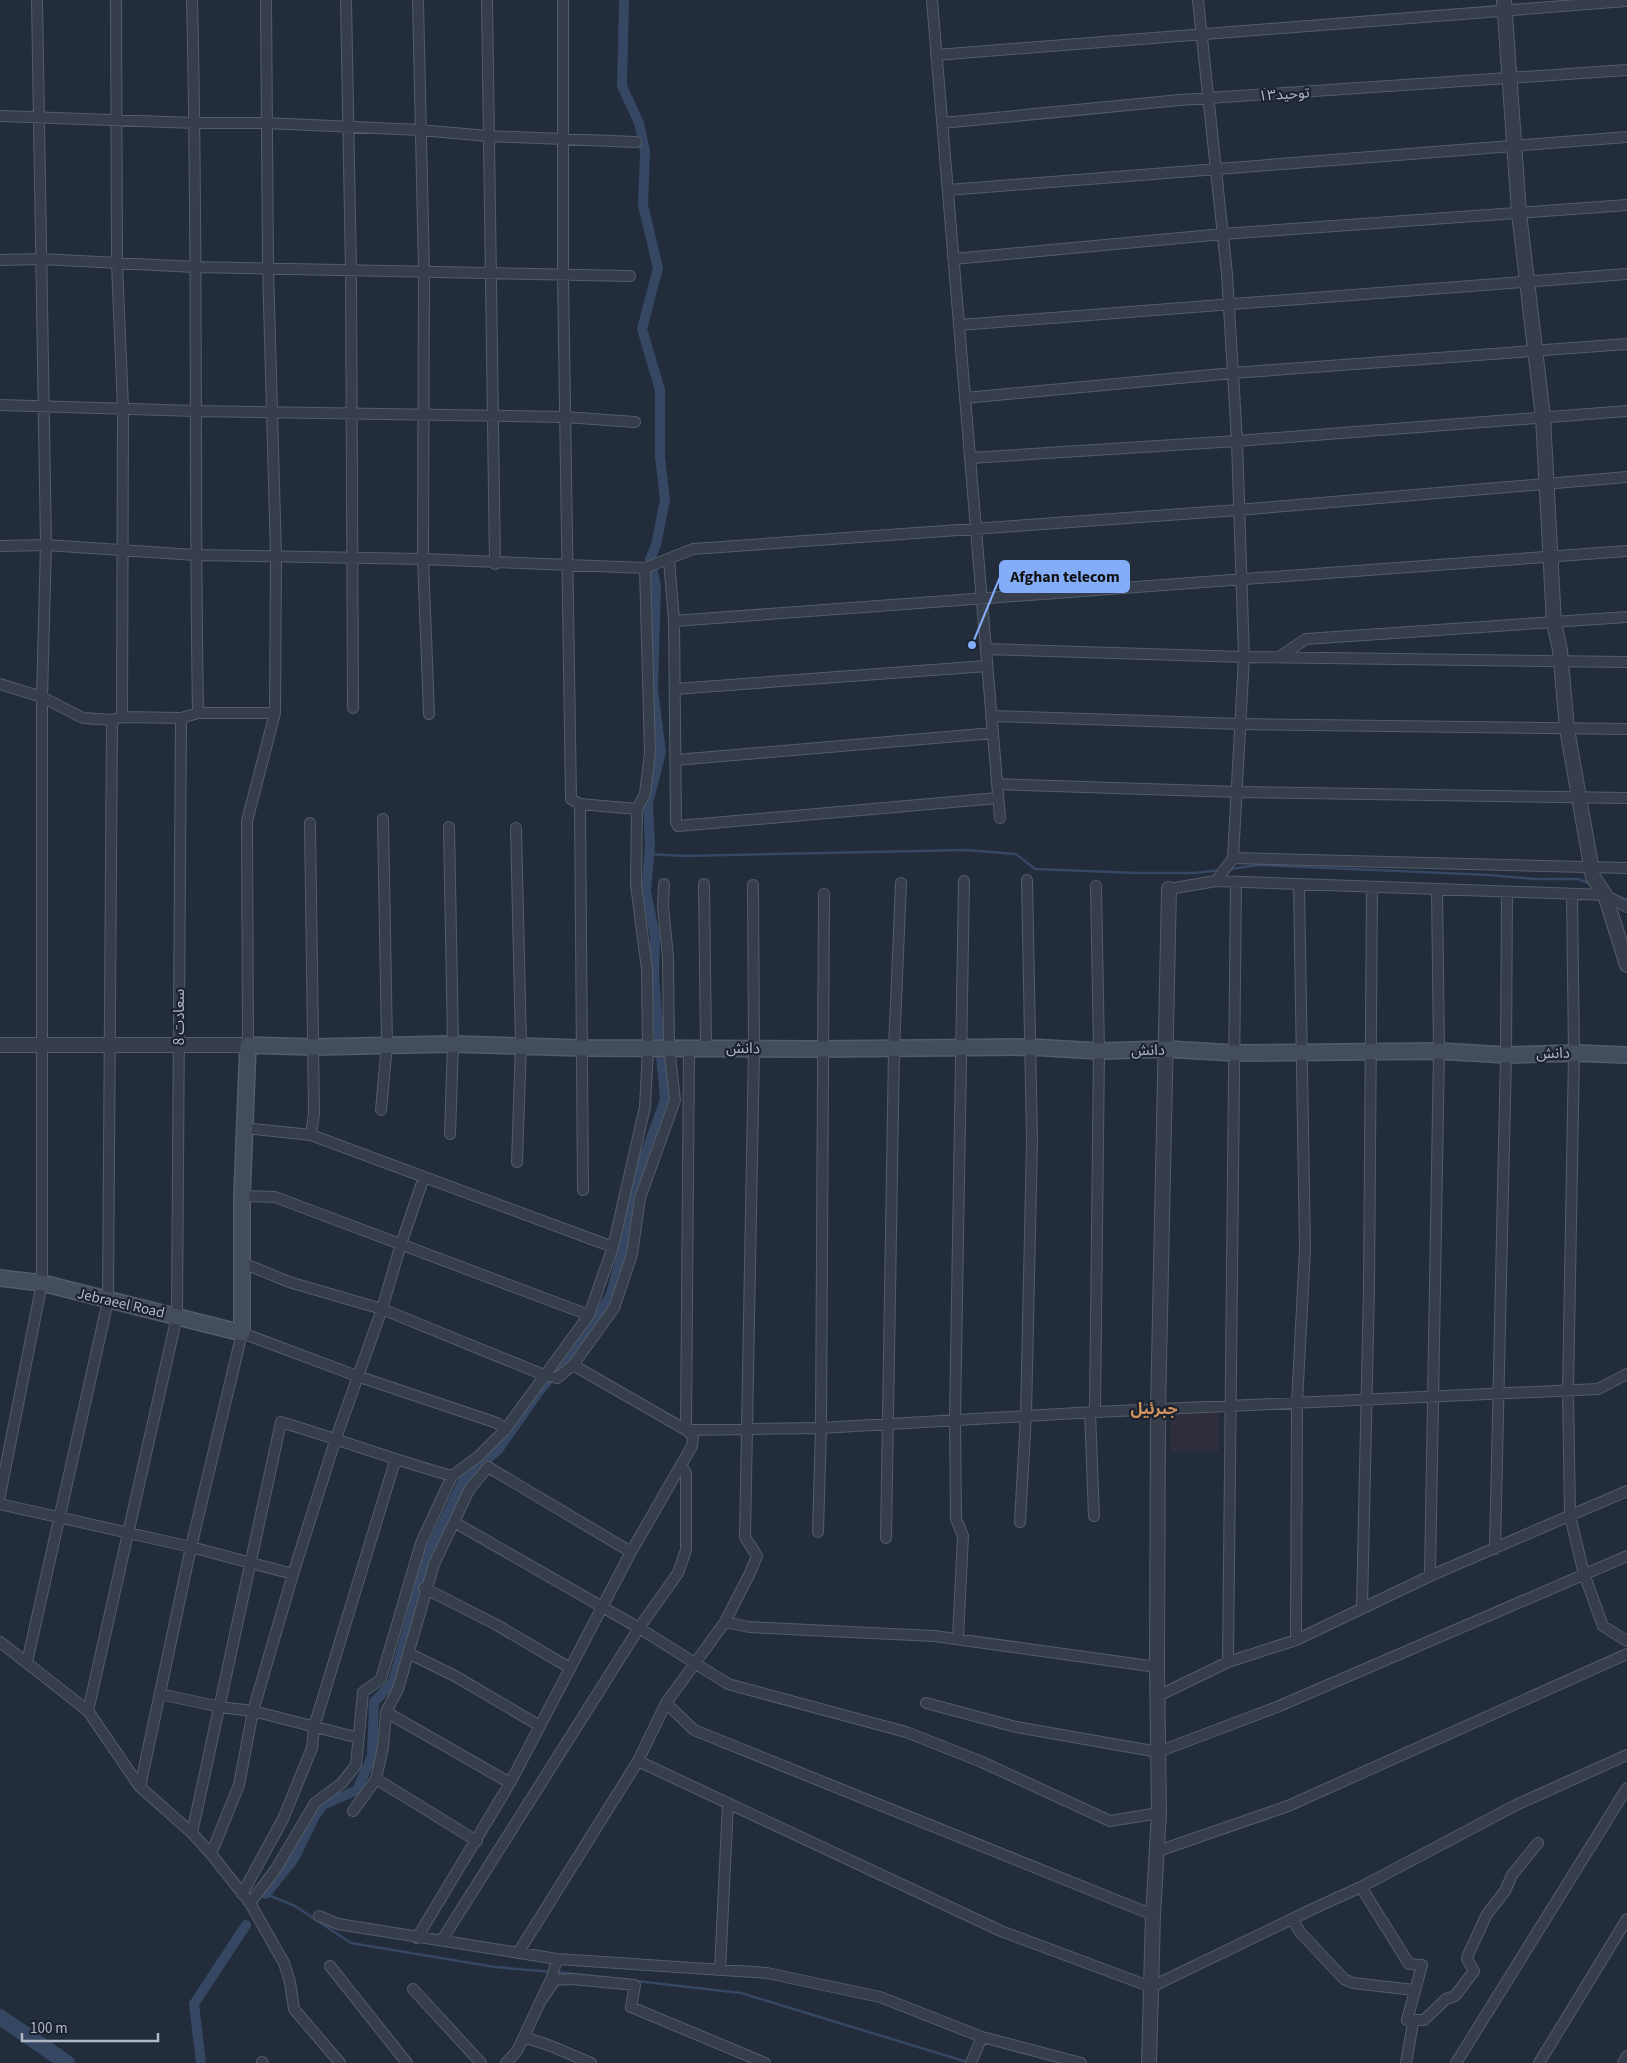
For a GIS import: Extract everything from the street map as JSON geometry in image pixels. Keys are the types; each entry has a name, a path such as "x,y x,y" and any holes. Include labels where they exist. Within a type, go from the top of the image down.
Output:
{"main road":[{"name":"دانش","path":"248,1045 314,1047 453,1044 583,1048 648,1049 706,1047 822,1050 1030,1047 1099,1051 1166,1050 1302,1054 1439,1051 1506,1054 1574,1053 1627,1055"},
{"path":"242,1333 242,1196 248,1045"},
{"name":"Jebraeel Road","path":"0,1278 42,1283 242,1333"}],"street":[{"path":"0,1495 42,1283 42,697 46,545 37,0"},
{"path":"116,0 117,264 123,408 122,717"},
{"path":"192,0 195,124 195,555 198,713"},
{"path":"0,1045 248,1045 247,821 276,713 276,556 268,268 266,0"},
{"path":"346,0 352,414 353,708"},
{"path":"418,0 424,270 423,559 429,714"},
{"path":"487,0 488,136 493,275 495,564"},
{"path":"563,0 563,275 571,799 580,804 637,809"},
{"path":"932,0 1000,818"},
{"path":"1198,0 1229,305 1237,442 1244,657 1242,724 1233,858 1216,881"},
{"path":"936,55 1201,34 1504,5 1627,2"},
{"path":"1504,5 1519,213 1543,417 1554,622 1561,661 1567,729 1592,872 1605,895 1627,964"},
{"name":"توحید۱۳","path":"942,124 1180,100 1208,100 1627,70"},
{"path":"0,116 195,124 266,123 420,130 488,136 636,142"},
{"path":"948,190 1627,136"},
{"path":"953,259 1223,234 1627,205"},
{"path":"0,260 42,259 117,264 350,271 424,270 493,275 630,276"},
{"path":"959,326 1627,274"},
{"path":"965,398 1233,373 1627,344"},
{"path":"0,405 195,411 565,417 634,422"},
{"path":"970,458 1237,442 1627,411"},
{"path":"0,546 46,545 195,555 276,556 353,560 423,559 495,564 566,564 645,568 693,549 1238,510 1627,477"},
{"path":"674,621 1627,551"},
{"path":"669,560 674,621 676,822 681,827 998,798"},
{"path":"250,1903 276,1869 314,1803 342,1783 356,1765 363,1692 381,1679 421,1543 452,1476 479,1456 505,1430 589,1316 613,1248 645,1107 648,1049 647,970 636,884 637,809 645,794 650,753 645,568"},
{"path":"1279,657 1306,639 1627,617"},
{"path":"986,648 1244,657 1627,662"},
{"path":"675,689 987,666"},
{"path":"0,684 42,697 83,718 112,720 122,717 181,718 198,713 276,713"},
{"path":"992,716 1242,724 1627,729"},
{"name":"سعادت 8","path":"88,1711 177,1316 181,718"},
{"path":"27,1662 108,1301 112,720"},
{"path":"676,760 993,732"},
{"path":"997,784 1237,792 1627,798"},
{"path":"580,804 583,1048 582,1190"},
{"path":"381,1110 387,1044 384,819"},
{"path":"310,823 314,1047 314,1113 311,1135"},
{"path":"449,827 453,1044 450,1134"},
{"path":"516,828 521,1046 517,1162"},
{"path":"1233,858 1592,872 1627,868"},
{"path":"1020,1522 1026,1416 1032,1140 1027,880"},
{"path":"958,1638 963,1536 956,1518 954,1419 964,881"},
{"path":"1149,2063 1153,1915 1159,1813 1157,1667 1158,1409 1169,889 1216,881 1605,895 1627,907"},
{"path":"1228,1662 1229,1406 1236,882"},
{"path":"886,1538 894,1049 901,883"},
{"path":"243,1263 289,1282 382,1309 544,1375 557,1378 572,1365 614,1308 632,1254 640,1198 675,1100 669,1048 668,956 663,906 664,884"},
{"path":"704,884 706,1047"},
{"path":"1296,1640 1297,1403 1305,1250 1300,884"},
{"path":"518,1953 638,1761 666,1703 725,1622 757,1556 745,1537 754,1048 753,885"},
{"path":"1094,1516 1092,1412 1099,1051 1096,886"},
{"path":"1362,1607 1372,887"},
{"path":"1430,1576 1439,1051 1438,889"},
{"path":"1495,1549 1506,1054 1507,892"},
{"path":"818,1532 824,894"},
{"path":"1572,894 1574,1053 1568,1391 1570,1516 1584,1574 1603,1626 1627,1641"},
{"path":"686,1430 689,1048"},
{"path":"246,1128 311,1135 613,1248"},
{"path":"211,1854 239,1785 253,1711 293,1574 336,1438 382,1309 401,1244 424,1177"},
{"path":"242,1196 275,1197 589,1316"},
{"path":"140,1787 191,1547 242,1333 357,1376 497,1423 505,1430"},
{"path":"417,1938 477,1841 510,1783 631,1552 692,1446 693,1436 686,1430 572,1365"},
{"path":"686,1430 820,1428 1092,1412 1568,1391 1598,1389 1627,1374"},
{"path":"192,1834 281,1422 336,1438 395,1461 452,1476"},
{"path":"242,1894 282,1819 312,1748 314,1727 395,1461"},
{"path":"442,1940 639,1628 678,1573 686,1550 686,1473 681,1465"},
{"path":"353,1811 376,1779 383,1747 386,1712 398,1690 434,1564 469,1490 488,1467 631,1552"},
{"path":"1158,1696 1228,1662 1296,1640 1430,1576 1627,1491"},
{"path":"0,1504 191,1547 293,1574"},
{"path":"454,1522 601,1608 639,1628 728,1684 906,1732 982,1762 1110,1821 1159,1813"},
{"path":"926,1703 1016,1727 1158,1752 1277,1708 1627,1556"},
{"path":"426,1589 495,1624 570,1668"},
{"path":"725,1622 749,1628 958,1638 1157,1667"},
{"path":"0,1642 88,1711 140,1787 192,1834 211,1854 250,1903 284,1963 290,1982 294,2010 340,2063"},
{"path":"408,1653 455,1676 540,1726"},
{"path":"1158,1851 1288,1806 1627,1654"},
{"path":"160,1694 220,1707 253,1711 359,1738"},
{"path":"666,1703 694,1730 1153,1915"},
{"path":"386,1712 510,1783"},
{"path":"638,1761 1001,1931 1152,1987 1361,1887 1516,1806 1627,1755"},
{"path":"376,1779 477,1841"},
{"path":"1456,2063 1627,1788"},
{"path":"720,1970 728,1803"},
{"path":"1407,2020 1424,2020 1460,1989 1474,1970 1468,1959 1468,1954 1487,1914 1505,1891 1512,1876 1538,1843"},
{"path":"1361,1887 1409,1964 1422,1965 1407,2020"},
{"path":"319,1916 338,1924 557,1959 767,1973 880,1997 982,2038 1081,2063"},
{"path":"1539,2063 1627,1919"},
{"path":"1293,1920 1300,1932 1344,1979 1353,1983 1414,1990"},
{"path":"507,2061 517,2051 524,2038 552,1977 557,1959"},
{"path":"330,1966 407,2063"},
{"path":"542,1999 555,1980 572,1979 635,1985 631,2007 765,2063"},
{"path":"413,1989 481,2063"},
{"path":"1406,2063 1413,2023 1407,2020"},
{"path":"524,2038 551,2046 591,2063"},
{"path":"971,2063 982,2038"},
{"path":"1623,2063 1627,2056"}],"shaded area":[{"path":"1219,1413 1219,1451 1171,1451 1171,1414"}],"waterway":[{"path":"266,1894 294,1859 315,1816 323,1805 357,1790 372,1756 374,1702 393,1682 413,1609 422,1567 463,1481 498,1450 540,1390 592,1327 611,1294 621,1256 629,1199 665,1100 654,978 655,936 646,891 650,846 648,803 661,752 653,689 656,586 650,559 656,545 665,500 660,457 660,390 642,329 658,268 643,205 645,151 639,123 622,86 624,0"},
{"path":"649,854 685,856 966,850 1016,854 1035,869 1137,873 1195,873 1220,870"},
{"path":"1230,869 1259,865 1489,875 1534,879 1578,879 1593,885"},
{"path":"1611,893 1627,900"},
{"path":"266,1894 295,1906 351,1943 495,1967 552,1972"},
{"path":"201,2063 194,2004 246,1925"},
{"path":"557,1972 741,1993 967,2062"},
{"path":"0,2017 67,2063"}],"place":[{"name":"Afghan telecom","path":"972,645"}],"district":[{"name":"جبرئیل","path":"1154,1408"}]}
